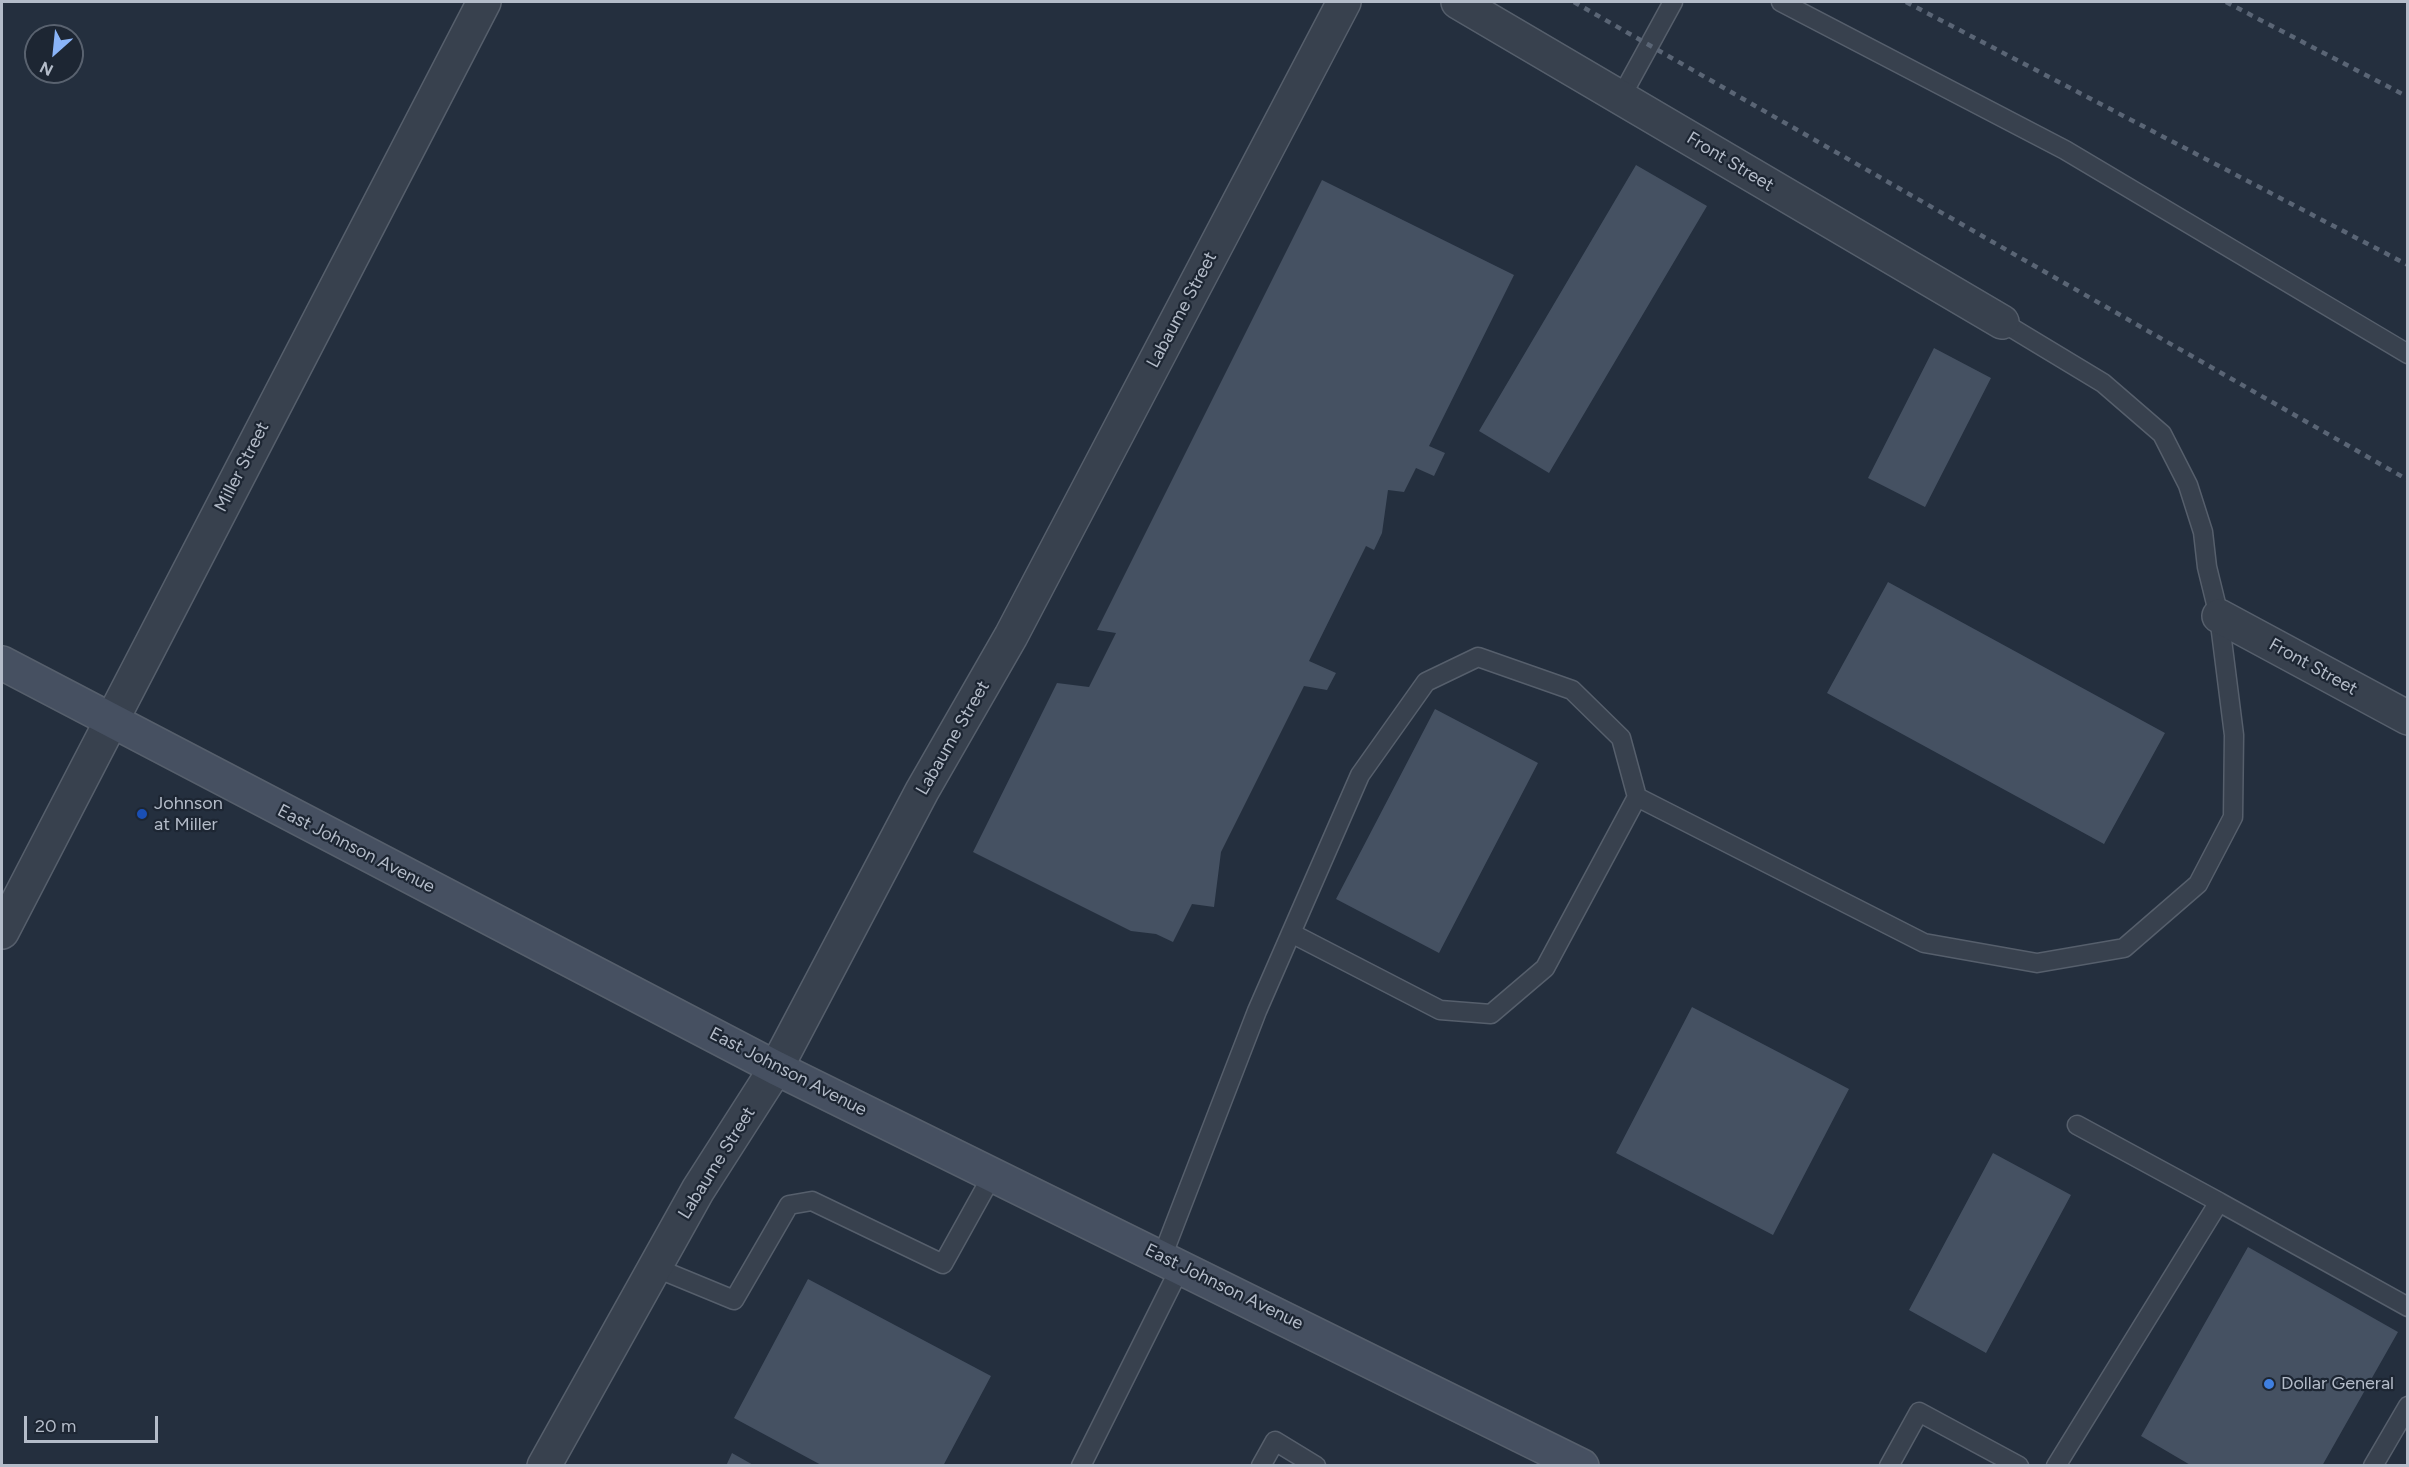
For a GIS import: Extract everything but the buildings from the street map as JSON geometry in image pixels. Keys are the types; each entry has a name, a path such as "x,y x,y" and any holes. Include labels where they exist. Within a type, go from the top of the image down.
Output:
{"main road":[{"name":"East Johnson Avenue","path":"2,663 776,1068 1582,1466"}],"street":[{"name":"Miller Street","path":"2,932 484,2"},
{"name":"Labaume Street","path":"544,1466 698,1190 776,1068 922,791 1011,636 1344,2"},
{"name":"Front Street","path":"1458,2 2002,322"},
{"name":"Front Street","path":"2219,616 2408,718"}],"lane":[{"path":"1621,97 1673,2"},
{"path":"1781,2 2065,150 2408,354"},
{"path":"1637,797 1924,943 2037,963 2124,948 2198,884 2233,817 2234,735 2219,616 2207,567 2203,532 2188,485 2162,434 2103,383 2002,322"},
{"path":"1081,1466 1171,1262 1257,1011 1291,933 1360,775 1426,682 1478,657 1572,690 1621,738 1637,797 1545,968 1491,1014 1440,1010 1291,933"},
{"path":"2077,1125 2408,1307"},
{"path":"654,1267 734,1300 789,1205 812,1201 943,1264 993,1174"},
{"path":"2056,1466 2219,1202"},
{"path":"2373,1466 2408,1406"},
{"path":"1890,1466 1919,1412 2019,1466"},
{"path":"1262,1466 1275,1442 1316,1466"}],"railway":[{"path":"1574,2 2408,480"},
{"path":"1906,2 2408,265"},
{"path":"2226,2 2408,97"}],"place":[{"name":"Johnson at Miller","path":"142,814"},
{"name":"Dollar General","path":"2269,1384"}]}
